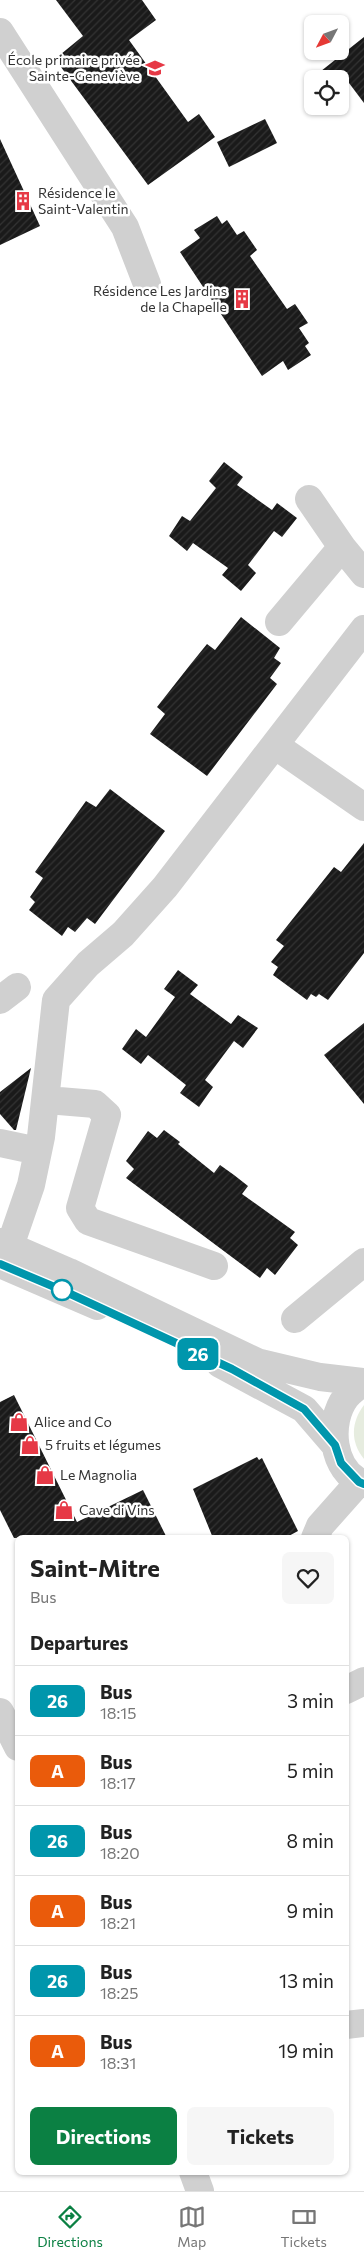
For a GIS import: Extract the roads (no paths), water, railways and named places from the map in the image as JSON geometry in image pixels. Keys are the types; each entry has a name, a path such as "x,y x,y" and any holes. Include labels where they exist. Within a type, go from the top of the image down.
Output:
{"street":[{"path":"0,32 125,227 147,284"},
{"path":"309,499 364,574"},
{"path":"279,622 342,546"},
{"path":"3,1250 32,1185 47,1100 56,1000 88,964 123,934 165,887 276,746 364,629"},
{"path":"276,746 364,806"},
{"path":"47,1100 94,1104 107,1116 80,1208 88,1221 214,1266"},
{"path":"0,1143 38,1151"},
{"path":"3,1250 257,1362 320,1377 364,1382"},
{"path":"3,1250 64,1291 247,1377 304,1409 335,1445"},
{"path":"295,1319 364,1262"},
{"path":"317,1532 361,1483 341,1463 335,1445 335,1420 346,1397 364,1382"},
{"path":"349,1688 364,1681"},
{"path":"0,1712 15,1741"},
{"path":"349,2025 364,2023"},
{"path":"194,2175 200,2191"}],"place":[{"name":"École primaire privée Sainte-Geneviève","path":"155,68"},
{"name":"Résidence le Saint-Valentin","path":"23,201"},
{"name":"Résidence Les Jardins de la Chapelle","path":"242,299"},
{"name":"Alice and Co","path":"19,1422"},
{"name":"5 fruits et légumes","path":"30,1445"},
{"name":"Le Magnolia","path":"45,1475"},
{"name":"Cave di Vins","path":"64,1510"}]}
